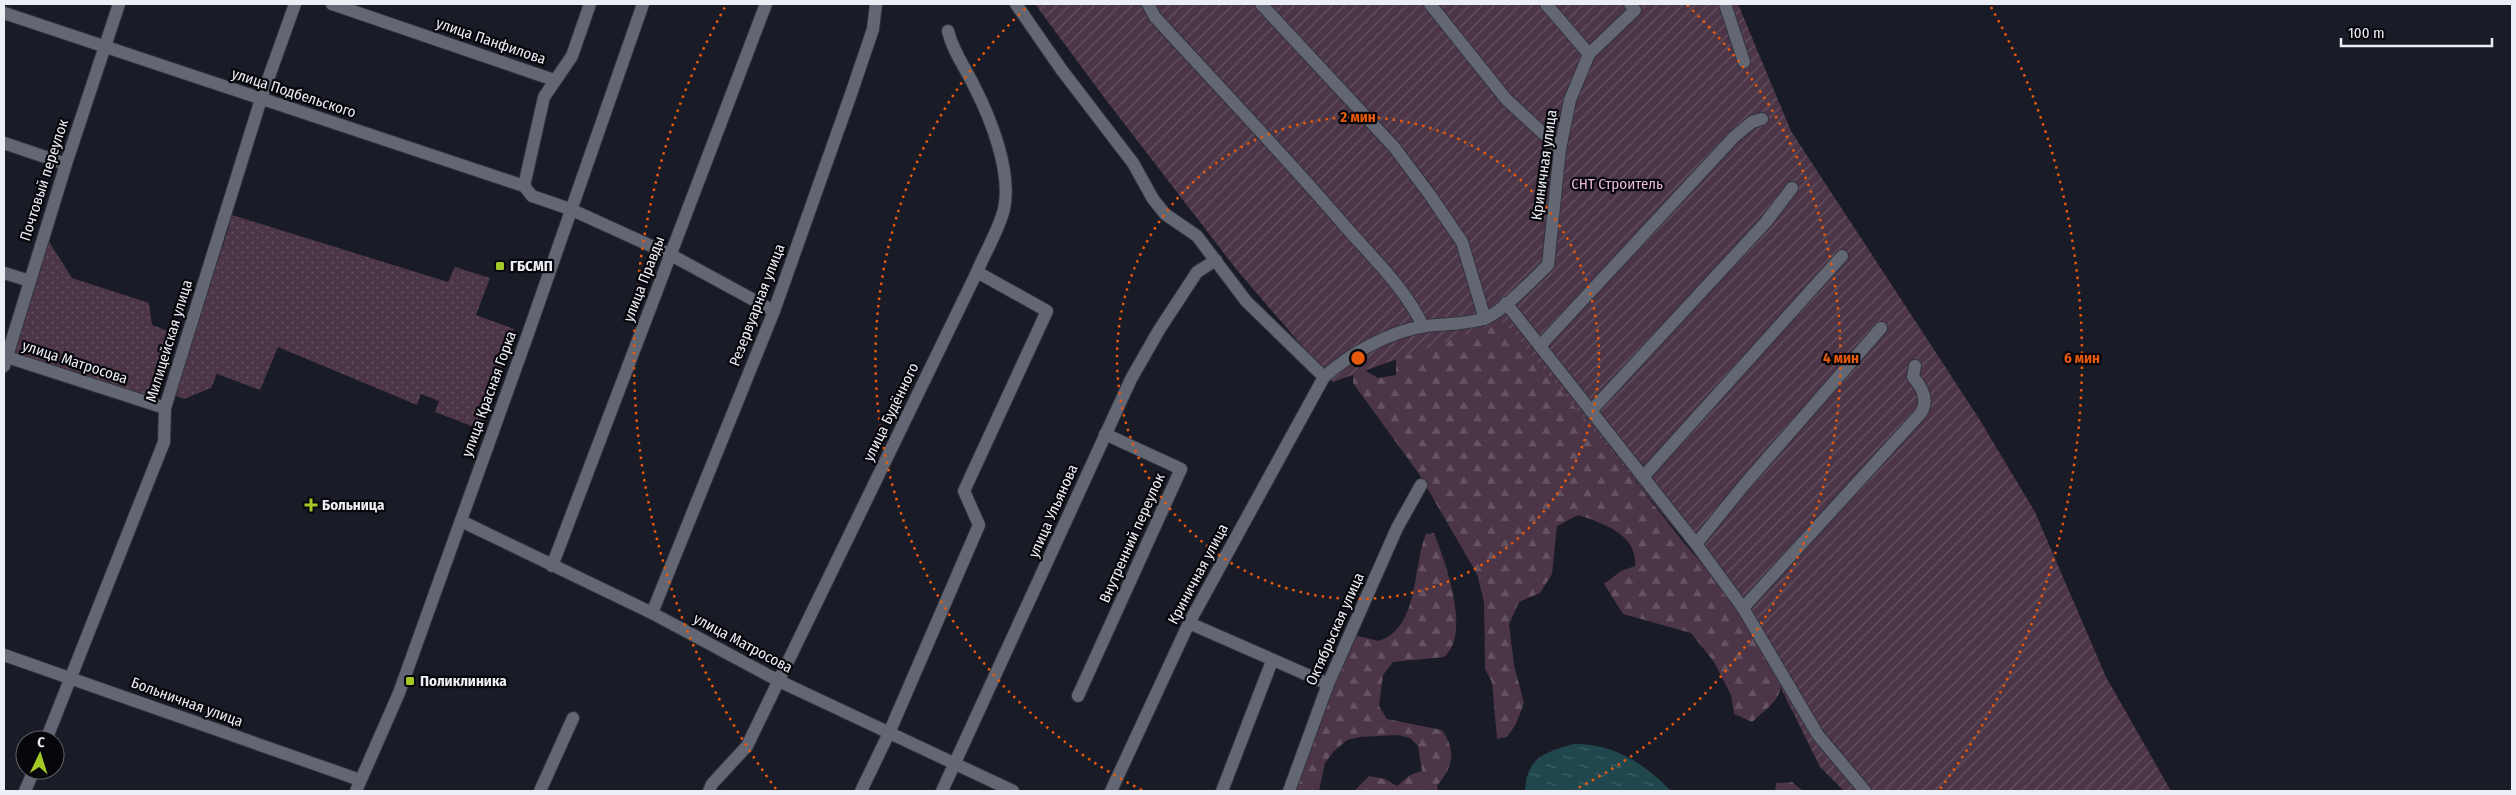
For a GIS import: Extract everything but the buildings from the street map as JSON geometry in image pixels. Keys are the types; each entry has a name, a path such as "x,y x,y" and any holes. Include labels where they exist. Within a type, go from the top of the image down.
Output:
{"street":[{"name":"Почтовый переулок","path":"5,359 66,164 119,4"},
{"name":"Милицейская улица","path":"50,730 164,442 165,408 261,99 295,4"},
{"name":"улица Панфилова","path":"332,4 554,80"},
{"path":"524,186 544,97 572,56 590,4"},
{"name":"улица Красная Горка","path":"358,786 399,693 643,4"},
{"name":"улица Правды","path":"552,566 766,4"},
{"name":"Резервуарная улица","path":"652,613 774,311 873,29 876,4"},
{"path":"1016,4 1061,69 1134,163 1153,199 1165,214 1197,236 1246,301 1324,377 1336,367 1383,340 1423,326 1485,319 1506,303 1696,544 1743,608 1818,735 1865,791"},
{"path":"1148,4 1155,17 1325,203 1414,306 1423,326"},
{"path":"1261,4 1394,147 1430,195 1462,242 1485,319"},
{"path":"1430,4 1506,99 1560,149"},
{"path":"1546,4 1589,54"},
{"name":"Криничная улица","path":"1506,303 1548,265 1560,149 1570,100 1589,54 1635,10 1630,4"},
{"path":"1725,4 1744,62"},
{"name":"улица Подбельского","path":"8,11 104,47 524,186 532,196 570,209 671,254 774,311"},
{"name":"улица Будённого","path":"708,791 712,784 747,746 977,272 1003,211 1007,190 993,124 974,85 952,47 948,31"},
{"path":"1540,346 1734,137 1752,122 1762,119"},
{"path":"4,143 66,164"},
{"path":"1591,411 1766,222 1792,188"},
{"path":"1643,477 1842,256"},
{"name":"улица Ульянова","path":"942,791 1131,379 1159,330 1197,272 1216,260"},
{"path":"861,791 889,733 979,525 964,491 1047,311 977,272"},
{"path":"4,273 30,281"},
{"path":"1696,544 1744,485 1881,328"},
{"name":"улица Матросова","path":"5,359 165,408"},
{"path":"1743,608 1922,414 1925,407 1925,396 1920,384 1913,377 1915,366"},
{"name":"Криничная улица","path":"1111,791 1189,622 1324,377"},
{"name":"Внутренний переулок","path":"1078,696 1181,469 1105,434"},
{"name":"Октябрьская улица","path":"1289,791 1328,684 1397,528 1421,485"},
{"name":"улица Матросова","path":"461,521 652,613 779,681 1013,791"},
{"path":"1189,622 1272,661 1328,684"},
{"name":"Больничная улица","path":"4,655 71,680 160,708 358,786"},
{"path":"1222,791 1272,661"},
{"path":"540,791 573,718"}],"green space":[{"name":"СНТ Строитель","path":"1035,4 1738,4 1791,131 1978,417 2035,512 2106,677 2171,791 1844,791 1820,767 1782,690 1731,597 1512,331 1501,322 1333,382 1236,269"},
{"path":"229,214 448,282 455,267 490,278 476,315 514,329 482,430 435,412 439,401 421,394 417,405 278,347 260,390 217,374 211,388 184,399 174,395 229,227"},
{"path":"48,240 72,278 149,303 152,325 174,333 154,400 13,353"},
{"path":"1502,322 1512,331 1598,434 1684,543 1731,597 1781,677 1780,692 1777,697 1752,722 1734,714 1731,695 1714,662 1691,633 1623,614 1604,584 1621,571 1635,566 1631,546 1625,538 1608,526 1578,515 1557,526 1552,574 1540,593 1519,602 1509,624 1514,665 1524,703 1516,724 1507,737 1497,739 1492,682 1485,669 1484,602 1477,574 1419,474 1353,383 1354,372 1359,367 1378,378 1396,375 1396,360 1401,343"},
{"path":"1434,533 1454,597 1456,632 1452,646 1444,657 1393,662 1383,675 1379,706 1387,719 1442,730 1450,745 1451,759 1447,772 1437,786 1438,791 1354,791 1369,776 1385,779 1397,786 1410,775 1422,771 1418,746 1410,738 1398,735 1360,737 1347,740 1334,751 1325,763 1319,791 1287,791 1354,635 1379,641 1392,634 1402,623 1413,595 1426,534"},
{"path":"1792,782 1803,791 1775,791 1776,783"}],"water":[{"path":"1573,744 1601,747 1627,757 1650,772 1671,791 1525,791 1529,770 1539,758 1554,750"}],"place":[{"name":"ГБСМП","path":"500,266"},
{"name":"Больница","path":"311,505"},
{"name":"Поликлиника","path":"410,681"}]}
